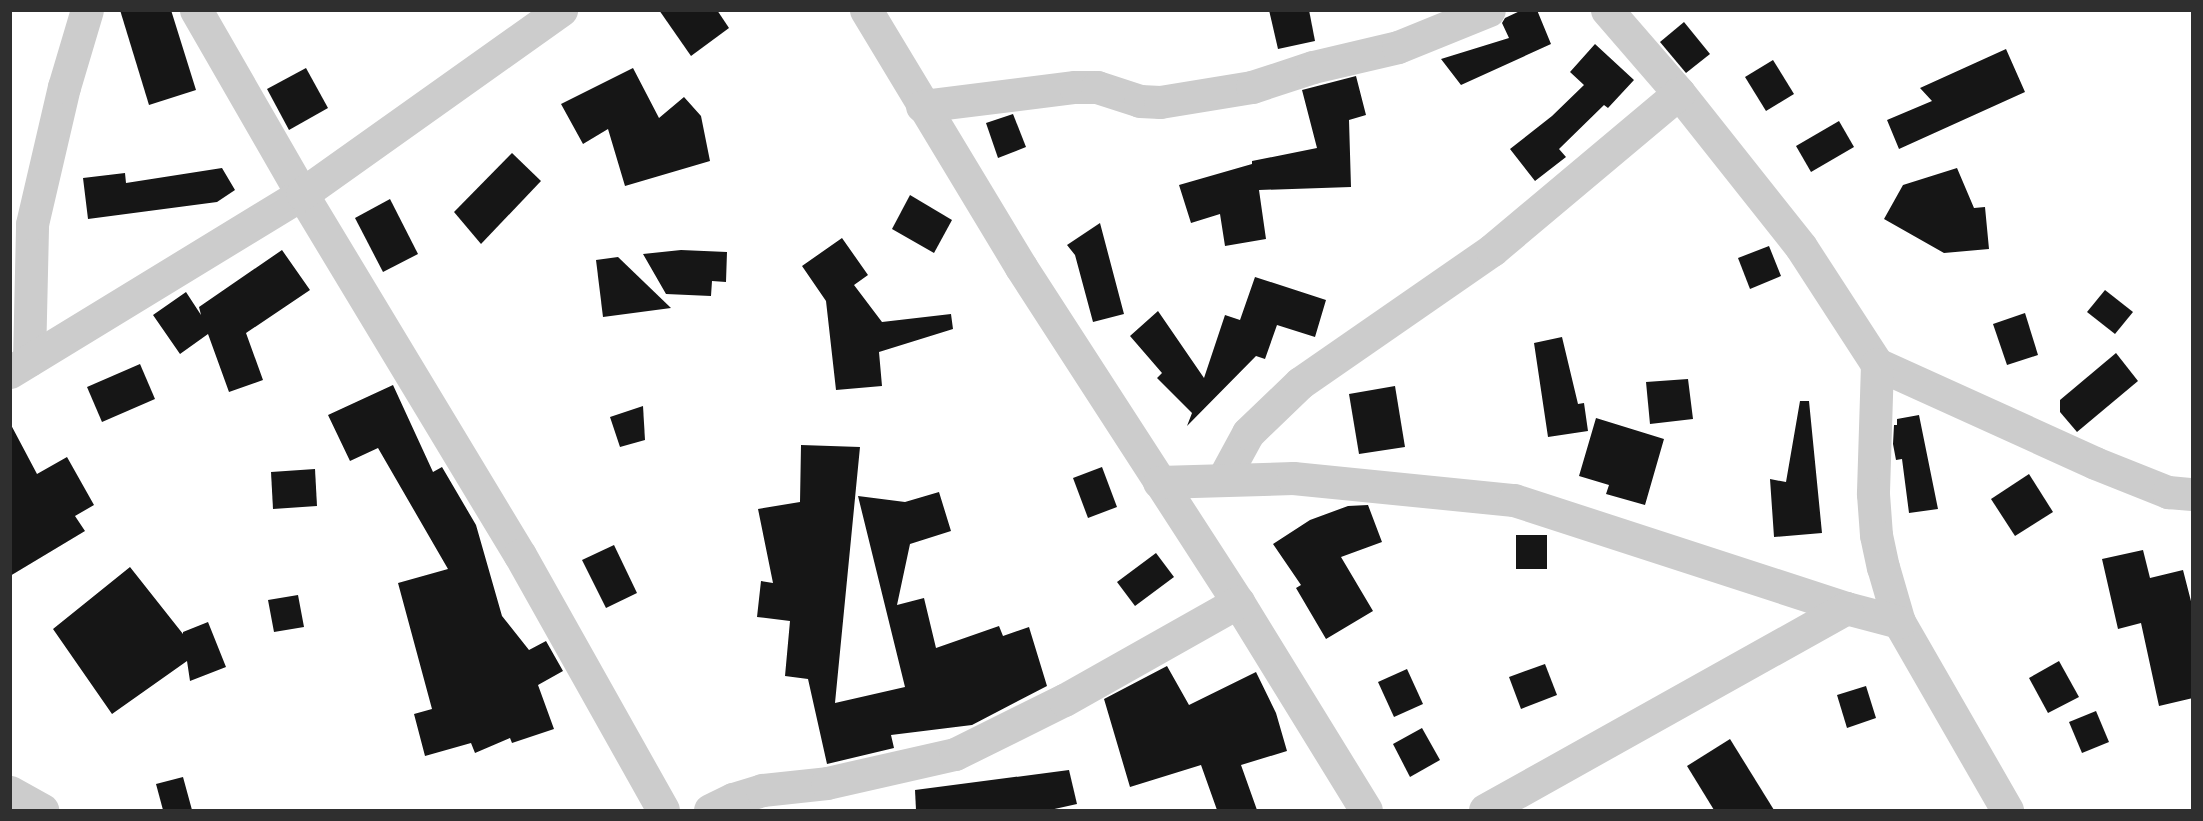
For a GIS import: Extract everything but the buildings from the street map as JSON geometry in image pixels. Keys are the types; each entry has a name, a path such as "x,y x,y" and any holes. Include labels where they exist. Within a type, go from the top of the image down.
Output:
{"street":[{"path":"20,366 32,224 64,87 87,10"},
{"path":"196,10 303,194 520,555 663,810"},
{"path":"20,366 303,194 561,10"},
{"path":"866,10 1021,267 1238,602 1366,810"},
{"path":"922,106 1075,87 1097,87 1140,101 1160,102 1188,98 1252,87 1313,67 1398,47 1490,10"},
{"path":"1607,10 1679,93 1802,247 1877,364 2095,463 2168,492 2193,494"},
{"path":"1224,479 1248,433 1300,383 1492,250 1679,93"},
{"path":"1877,364 1873,494 1876,535 1899,622 2007,810"},
{"path":"1159,482 1315,479 1514,500 1846,608 1899,622"},
{"path":"710,810 733,799 762,790 827,783 956,754 1064,700 1238,602"},
{"path":"1485,810 1846,608"},
{"path":"10,792 42,810"}]}
